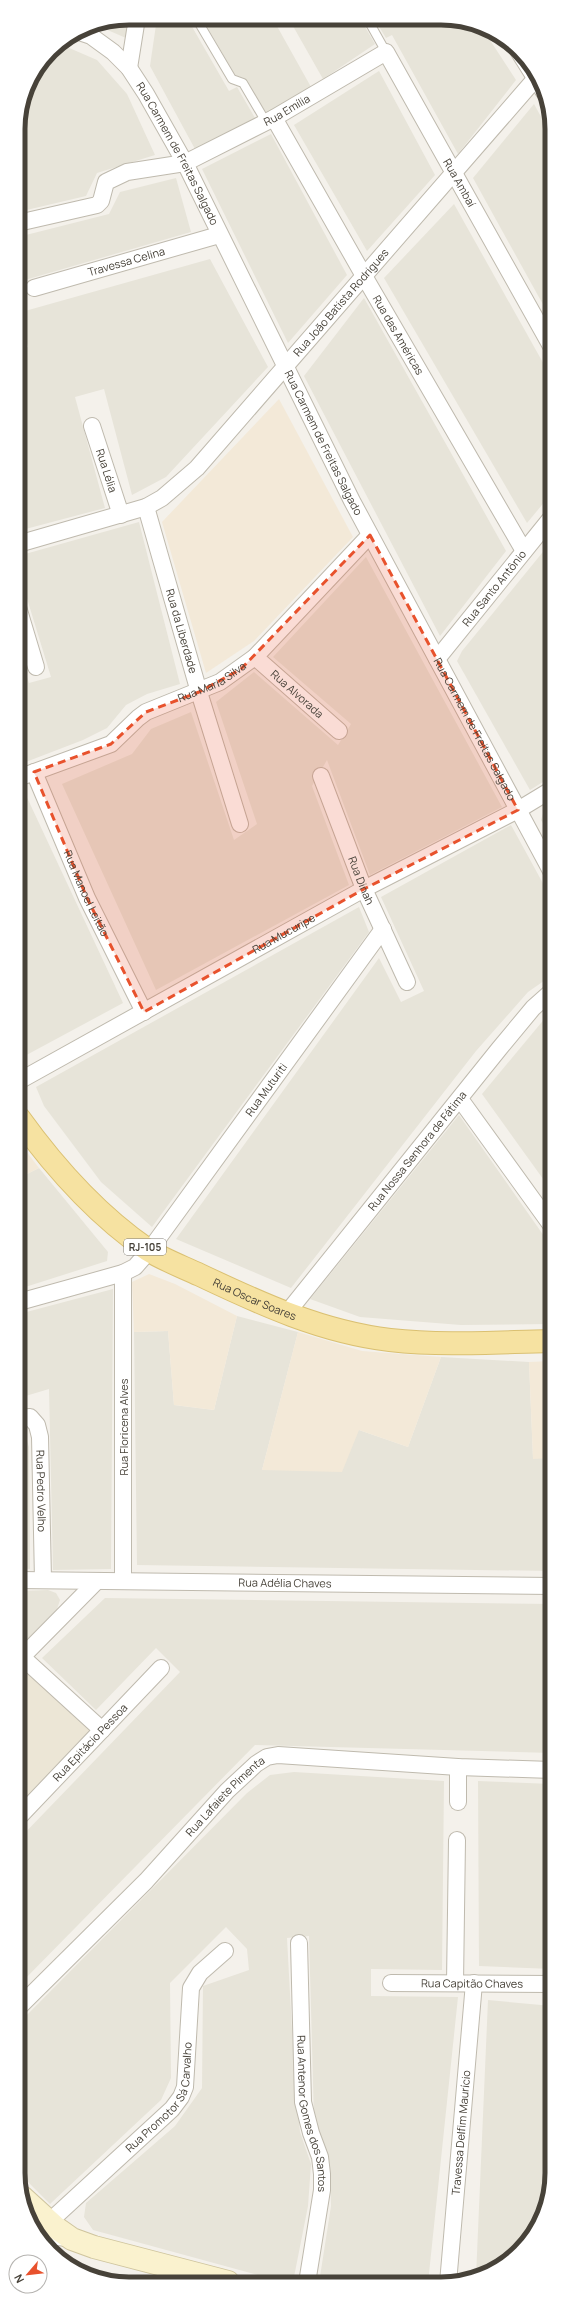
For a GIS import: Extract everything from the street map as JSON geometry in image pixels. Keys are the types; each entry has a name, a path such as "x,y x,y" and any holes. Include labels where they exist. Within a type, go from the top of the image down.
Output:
{"main road":[{"name":"Rua Oscar Soares","path":"25,1126 34,1139 88,1201 149,1251 263,1304 350,1333 390,1340 430,1342 545,1342"}],"street":[{"path":"130,68 136,25"},
{"name":"Rua Carmem de Freitas Salgado","path":"85,35 103,43 130,68 185,163 284,366 370,535 545,860"},
{"name":"Rua Emília","path":"25,222 97,204 101,201 106,182 117,176 185,163 270,120 386,52"},
{"name":"Rua Ambaí","path":"386,52 545,335"},
{"name":"Rua João Batista Rodrigues","path":"25,542 146,507 162,498 197,468 284,366 454,174 533,81"},
{"name":"Rua das Américas","path":"270,120 364,276 524,551"},
{"name":"Travessa Celina","path":"34,288 219,235"},
{"name":"Rua Lélia","path":"92,426 121,515"},
{"name":"Rua da Liberdade","path":"146,507 199,692 240,824"},
{"name":"Rua Santo Antônio","path":"437,659 545,525"},
{"name":"Rua Maria Silva","path":"25,775 111,744 146,712 199,692 230,676 255,657 370,535"},
{"path":"25,630 36,667"},
{"name":"Rua Alvorada","path":"255,657 339,731"},
{"name":"Rua Manoel Leitão","path":"34,772 87,898 144,1012"},
{"name":"Rua Dinah","path":"321,776 364,889 407,982"},
{"name":"Rua Mucuripe","path":"25,1078 364,889 518,810 545,794"},
{"name":"Rua Muturiti","path":"25,1300 123,1273 135,1267 149,1251 383,929"},
{"name":"Rua Nossa Senhora de Fátima","path":"287,1313 533,1008 545,997"},
{"path":"460,1099 545,1217"},
{"name":"Rua Floricena Alves","path":"123,1273 123,1581"},
{"name":"Rua Pedro Velho","path":"25,1417 30,1417 34,1421 40,1437 43,1580"},
{"name":"Rua Adélia Chaves","path":"25,1580 545,1586"},
{"path":"25,1654 97,1581"},
{"path":"25,1663 102,1730"},
{"name":"Rua Epitácio Pessoa","path":"25,1811 161,1668"},
{"name":"Rua Lafaiete Pimenta","path":"25,2001 146,1881 227,1791 256,1764 267,1758 278,1755 458,1768 545,1770"},
{"path":"458,1768 458,1802"},
{"path":"455,1983 457,1840"},
{"name":"Rua Antenor Gomes dos Santos","path":"298,1943 303,2102 311,2133 320,2156 322,2174 322,2190 308,2277"},
{"name":"Rua Promotor Sá Carvalho","path":"44,2229 172,2109 181,2097 187,2074 188,2015 191,1988 200,1974 226,1951"},
{"name":"Rua Capitão Chaves","path":"391,1983 545,1984"},
{"name":"Travessa Delfim Maurício","path":"449,2276 474,1983"},
{"path":"35,2215 44,2229 94,2247 209,2277"}],"lane":[{"path":"200,25 232,79 243,83 270,120"},
{"name":"Rua Ambaí","path":"371,25 386,52"}],"highlighted area":[{"path":"370,535 518,810 364,889 144,1012 87,898 34,772 111,744 146,712 199,692 241,669"}],"shaded area":[{"path":"127,25 126,38 104,29"},
{"path":"156,25 191,25 229,91 237,87 255,118 195,149 150,66"},
{"path":"206,25 276,25 311,87 265,114 244,78 235,75"},
{"path":"292,25 364,25 375,44 323,79"},
{"path":"378,25 448,25 474,31 487,36 516,80 458,154 392,35 386,38"},
{"path":"66,46 97,60 127,94 155,155 97,173 86,196 25,210 25,122 29,102 33,89 46,66 55,55"},
{"path":"379,71 435,175 367,251 294,125"},
{"path":"534,104 545,123 545,129 545,308 473,178"},
{"path":"271,134 347,275 288,343 202,169"},
{"path":"176,178 191,232 25,280 25,235 109,214 120,192"},
{"path":"454,204 545,366 545,501 527,523 384,278"},
{"path":"210,259 268,367 166,477 132,495 104,389 75,397 105,508 25,529 25,348 28,347 25,336 25,311"},
{"path":"364,298 506,551 440,636 304,376"},
{"path":"279,399 353,537 254,641 206,673 162,522"},
{"path":"139,522 180,684 147,694 126,705 107,728 83,740 25,762 25,670 29,683 51,677 25,592 25,554"},
{"path":"545,549 545,781 530,790 457,661 462,651"},
{"path":"366,557 502,807 370,875 327,760 312,786 349,885 156,990 62,784 132,754 151,729 191,712 234,840 257,824 216,702 254,672 338,745 351,724 273,657"},
{"path":"25,793 123,1003 25,1056"},
{"path":"545,809 545,827 541,820"},
{"path":"511,825 545,887 545,980 528,992 476,1051 291,1288 176,1239 379,958 401,1002 424,991 381,897"},
{"path":"359,907 369,932 152,1227 101,1182 44,1106 36,1087"},
{"path":"545,1018 545,1182 482,1094"},
{"path":"459,1115 545,1237 545,1324 461,1325 360,1317 310,1299"},
{"path":"25,1150 39,1168 25,1175"},
{"path":"39,1168 108,1252 107,1261 25,1287 25,1175"},
{"path":"149,1274 175,1284 237,1316 214,1410 174,1405 168,1331 134,1332 132,1282"},
{"path":"113,1289 111,1569 53,1570 49,1389 25,1396 25,1312"},
{"path":"237,1316 298,1332 262,1470 359,1430 408,1447 441,1357 529,1362 533,1458 545,1458 545,1571 137,1565 134,1332 168,1331 174,1405 214,1410"},
{"path":"298,1332 362,1351 441,1357 408,1447 359,1430 342,1472 262,1470"},
{"path":"545,1361 545,1458 533,1459 529,1362"},
{"path":"25,1434 29,1447 30,1569 25,1569"},
{"path":"48,1590 56,1593 60,1600 57,1609 25,1642 25,1591"},
{"path":"105,1598 545,1604 545,1753 255,1745 25,1979 25,1833 180,1672 156,1648 96,1710 42,1658"},
{"path":"25,1669 91,1731 25,1803"},
{"path":"294,1772 444,1781 442,1970 371,1969 371,1996 458,1997 429,2277 320,2277 331,2206 330,2164 314,2119 309,1936 287,1938 294,2067 300,2132 311,2164 308,2206 294,2277 265,2277 93,2230 84,2217 86,2203 175,2126 202,2088 203,1986 249,1970 247,1949 226,1927 170,1983 171,2078 161,2100 50,2204 25,2179 25,2017 247,1793 270,1775"},
{"path":"478,1781 545,1784 545,1969 479,1966"},
{"path":"488,2000 545,2005 545,2180 541,2200 534,2219 515,2247 499,2259 476,2270"},
{"path":"83,2266 114,2276 96,2271"}]}
